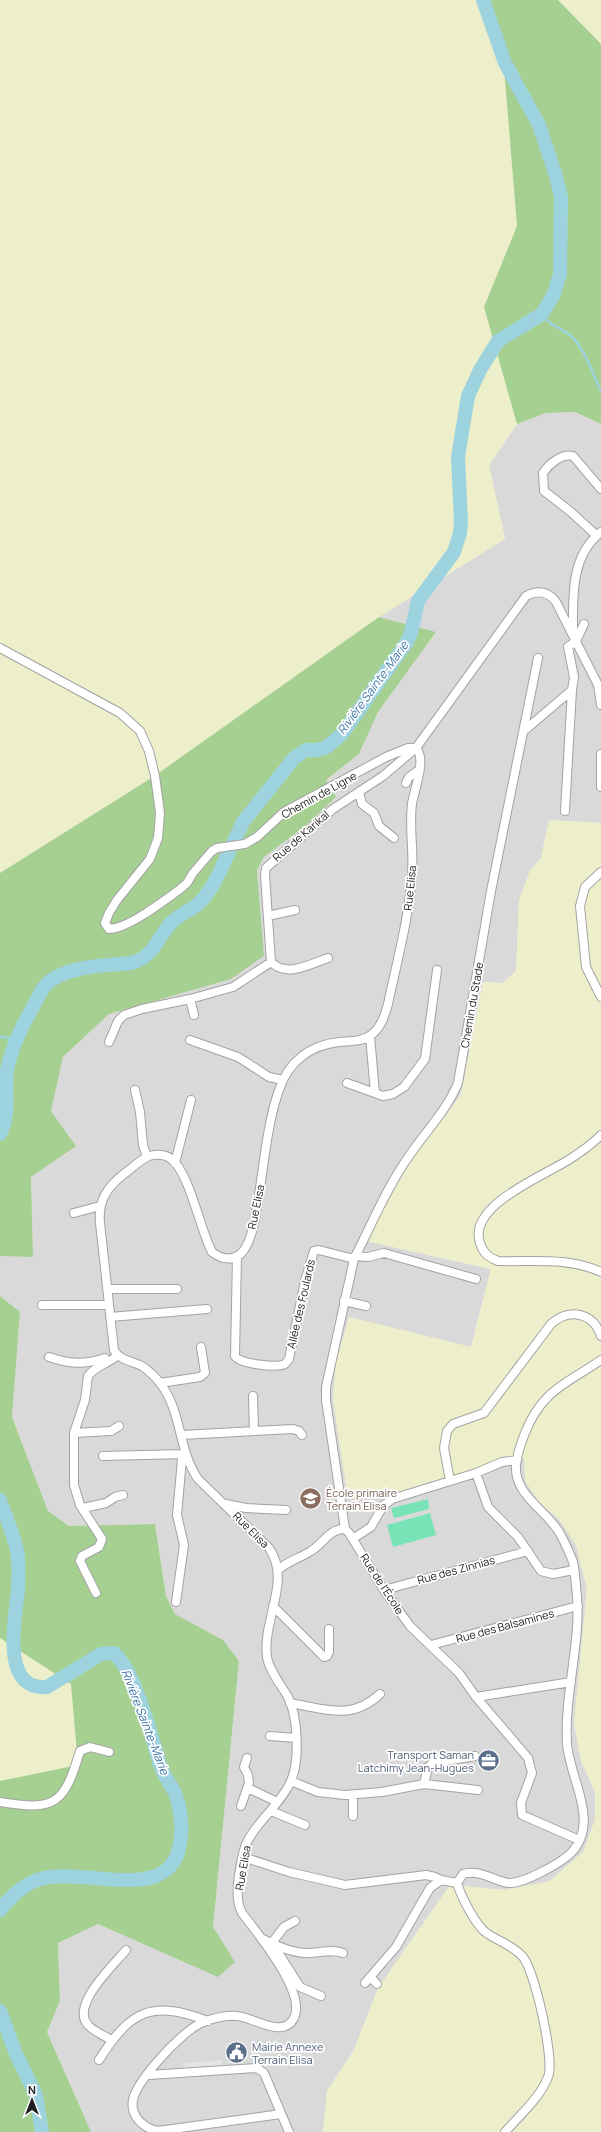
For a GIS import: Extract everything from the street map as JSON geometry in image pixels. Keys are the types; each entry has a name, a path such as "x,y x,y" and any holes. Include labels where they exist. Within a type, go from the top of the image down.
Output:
{"street":[{"path":"574,637 572,597 576,574 582,557 599,534 544,491 543,473 562,456 568,454 573,456 601,489"},
{"path":"416,748 526,596 540,592 551,596 574,637 598,685 601,705"},
{"path":"565,812 574,677 568,647 584,624"},
{"name":"Chemin de Ligne","path":"0,648 120,713 140,731 149,751 155,776 160,812 158,838 150,859 109,912 105,924 109,929 115,929 126,924 180,890 212,851 217,848 245,844 257,837 284,812 386,757 408,748 416,748"},
{"name":"Chemin du Stade","path":"345,1529 326,1394 327,1374 355,1257 407,1159 448,1104 458,1083 491,891 525,730 538,658"},
{"path":"525,730 572,690"},
{"name":"Rue Elisa","path":"237,1256 244,1250 254,1224 274,1107 283,1080 296,1061 305,1053 317,1046 364,1039 370,1036 383,1019 388,1004 410,900 413,868 412,804 419,770 420,756 416,748"},
{"name":"Rue de Karikal","path":"271,962 265,875 266,868 333,809 382,776 416,748"},
{"path":"601,754 601,787"},
{"path":"406,783 409,777 419,770"},
{"path":"359,792 362,804 374,812 379,826 394,838"},
{"path":"601,872 585,887 580,906 586,966 601,997"},
{"path":"268,916 295,910"},
{"path":"109,1042 118,1021 124,1015 142,1009 190,999 233,987 271,962 284,970 294,970 328,958"},
{"path":"347,1083 388,1096 404,1087 425,1059 438,970"},
{"path":"190,999 194,1015"},
{"path":"388,1004 396,1000"},
{"path":"370,1036 375,1093"},
{"path":"190,1040 238,1057 269,1077 283,1080"},
{"path":"135,1090 140,1112 143,1145 148,1157"},
{"path":"175,1163 191,1100"},
{"path":"601,1135 570,1159 507,1195 485,1216 479,1228 479,1240 483,1250 489,1258 498,1261 568,1262 601,1272"},
{"path":"117,1356 112,1340 100,1223 100,1206 103,1196 111,1186 148,1157 163,1155 170,1158 175,1163 186,1182 212,1252 219,1257 228,1259 237,1256"},
{"path":"74,1213 100,1206"},
{"name":"Allée des Foulards","path":"237,1256 235,1356 240,1361 278,1366 285,1364 289,1359 305,1281 314,1251 319,1250 355,1257"},
{"path":"355,1257 384,1253 476,1279"},
{"path":"107,1289 177,1289"},
{"path":"344,1301 366,1306"},
{"path":"42,1305 109,1305"},
{"path":"110,1317 207,1309"},
{"path":"450,1481 444,1448 447,1430 453,1424 484,1413 551,1324 564,1316 582,1314 590,1318 598,1328 601,1336"},
{"path":"160,1383 200,1377 205,1374 201,1347"},
{"path":"49,1357 65,1362 82,1364 117,1356"},
{"path":"96,1593 80,1561 82,1556 99,1547 102,1539 83,1508 74,1485 74,1433 85,1400 88,1376 98,1366 110,1362 117,1356"},
{"name":"Rue Elisa","path":"117,1356 142,1366 154,1375 173,1406 182,1435 185,1454 198,1479 269,1548 275,1556 278,1570 268,1635 268,1659 290,1703 296,1726 294,1769 291,1781 271,1811 250,1836 246,1844 237,1885 239,1908 260,1938 273,1945 305,1953 331,1950 343,1953"},
{"path":"457,1883 463,1874 472,1873 508,1882 525,1880 565,1858 575,1848 583,1828 582,1803 573,1777 567,1745 566,1712 571,1682 578,1606 572,1559 559,1532 520,1486 516,1472 517,1460 532,1418 546,1398 558,1387 601,1360"},
{"path":"254,1396 254,1431"},
{"path":"74,1433 111,1431 119,1426"},
{"path":"182,1435 293,1429 300,1431 302,1435"},
{"path":"103,1456 185,1454"},
{"path":"176,1602 184,1545 177,1507 182,1459 185,1454"},
{"path":"354,1538 371,1527 383,1506 392,1499 476,1473 502,1462 517,1460"},
{"path":"476,1473 488,1507 518,1538 545,1573 553,1574 574,1570"},
{"path":"83,1508 106,1503 115,1497 123,1495"},
{"name":"Rue Elisa","path":"223,1503 246,1508 286,1510"},
{"path":"278,1570 287,1563 311,1551 335,1530 345,1529"},
{"name":"Rue de l'École","path":"345,1529 354,1538 384,1590 410,1626 459,1673 476,1697 530,1763 532,1773 521,1803 522,1815 579,1840"},
{"name":"Rue des Zinnias","path":"384,1590 528,1551"},
{"path":"273,1606 324,1657 327,1656 329,1652 329,1629"},
{"name":"Rue des Balsamines","path":"431,1645 578,1606"},
{"path":"476,1697 571,1682"},
{"path":"290,1703 349,1711 362,1708 380,1694"},
{"path":"270,1736 296,1738"},
{"path":"0,1802 26,1806 43,1805 56,1801 63,1794 76,1767 80,1751 90,1747 109,1752"},
{"path":"424,1784 428,1767 433,1763 475,1756"},
{"path":"241,1806 248,1788 249,1778 244,1767 247,1758"},
{"path":"291,1781 318,1792 354,1795 424,1784 478,1790"},
{"path":"248,1788 277,1802"},
{"path":"353,1816 354,1795"},
{"path":"271,1811 305,1824"},
{"path":"243,1857 289,1872 345,1885 426,1875 457,1883"},
{"path":"377,1984 368,1980 396,1947 430,1888 441,1880"},
{"path":"457,1883 481,1928 518,1952 525,1959 533,1978 549,2048 551,2064 547,2081 505,2132"},
{"path":"273,1945 284,1927 295,1921"},
{"path":"260,1938 292,1987 297,2004 294,2018 287,2026 274,2027 237,2016 226,2016 208,2021 188,2031 168,2050 138,2088 133,2104 140,2124 151,2130 166,2132 281,2114"},
{"name":"Rue Elisa","path":"273,1945 300,1987 321,1996"},
{"path":"112,2040 88,2025 85,2019 84,2004 94,1988 126,1950"},
{"path":"99,2060 112,2040 129,2021 145,2013 179,2011 208,2021"},
{"path":"148,2075 257,2068 264,2074 289,2132"}],"shaded area":[{"path":"575,412 601,424 601,823 549,820 541,858 530,871 519,900 516,971 503,983 483,982 461,1095 410,1162 366,1241 491,1269 471,1347 349,1317 348,1498 371,1496 384,1499 524,1458 539,1503 559,1519 576,1545 587,1589 574,1723 581,1761 595,1792 595,1820 583,1852 550,1881 505,1890 450,1885 378,1988 354,2050 327,2091 323,2132 91,2132 47,2032 60,2001 58,1943 98,1924 217,1976 213,1927 239,1661 223,1640 175,1614 166,1596 155,1524 69,1526 48,1511 12,1417 20,1312 0,1296 0,1256 33,1256 31,1177 76,1146 51,1111 63,1057 109,1014 231,979 264,956 257,870 264,857 304,827 326,780 359,754 378,712 436,632 379,617 505,539 489,465 517,424 546,413"},
{"path":"222,2060 222,2066 184,2069 183,2063"}],"green space":[{"path":"0,0 487,0 501,31 517,226 484,307 517,424 489,465 505,539 379,617 153,777 0,873"},
{"path":"487,0 558,0 601,44 601,424 575,412 546,413 517,424 484,307 517,226 501,31"},
{"path":"558,0 601,0 601,44"},
{"path":"379,617 436,632 378,712 359,754 326,780 336,797 304,827 264,857 257,870 264,956 231,979 109,1014 63,1057 51,1111 76,1146 31,1177 33,1257 0,1256 0,873 153,777"},
{"path":"549,820 601,823 601,2132 323,2132 327,2091 354,2050 378,1988 450,1885 505,1890 550,1881 583,1852 595,1820 595,1792 581,1761 574,1723 587,1589 576,1545 559,1519 539,1502 525,1481 524,1458 384,1499 371,1496 348,1499 333,1400 336,1362 349,1317 471,1347 491,1269 366,1241 410,1162 461,1095 483,982 503,983 516,971 519,900 530,871 541,858"},
{"path":"0,1296 20,1312 12,1417 48,1511 69,1526 155,1524 166,1596 175,1614 223,1640 239,1661 213,1927 235,1962 218,1977 98,1924 58,1943 60,2001 47,2032 91,2132 0,2132 0,1781 78,1765 71,1684 0,1638"},
{"path":"428,1499 429,1509 394,1518 391,1508"},
{"path":"430,1513 436,1535 393,1547 387,1525"},
{"path":"0,1638 71,1684 78,1765 0,1781"}],"waterway":[{"name":"Rivière Sainte-Marie","path":"233,843 243,822 294,758 306,750 317,750 327,747 342,734 407,642 411,633 418,601 454,552 460,533 461,522 458,457 468,396 480,370 498,341 542,314 553,296 560,274 561,197 556,176 539,125 505,63 483,0"},
{"path":"542,314 551,324 567,333 576,341 585,355 601,391"},
{"name":"Rivière Sainte-Marie","path":"0,1134 6,1110 6,1079 9,1060 22,1027 44,987 62,974 85,968 132,963 140,960 151,951 172,922 197,905 207,894 216,880 229,852"},
{"path":"0,1037 17,1039"},
{"name":"Rivière Sainte-Marie","path":"0,1500 14,1538 17,1553 18,1590 13,1634 16,1666 22,1678 32,1685 47,1687 101,1654 114,1653 122,1662 136,1690 148,1723 162,1771 173,1789 178,1801 181,1826 180,1844 173,1863 159,1874 141,1879 120,1880 55,1876 37,1880 16,1893 0,1910"},
{"name":"Rivière Sainte-Marie","path":"0,2011 16,2054 36,2095 42,2132"}],"place":[{"name":"École primaire Terrain Elisa","path":"311,1499"},
{"name":"Transport Saman Latchimy Jean-Hugues","path":"489,1761"},
{"name":"Mairie Annexe Terrain Elisa","path":"237,2053"}]}
